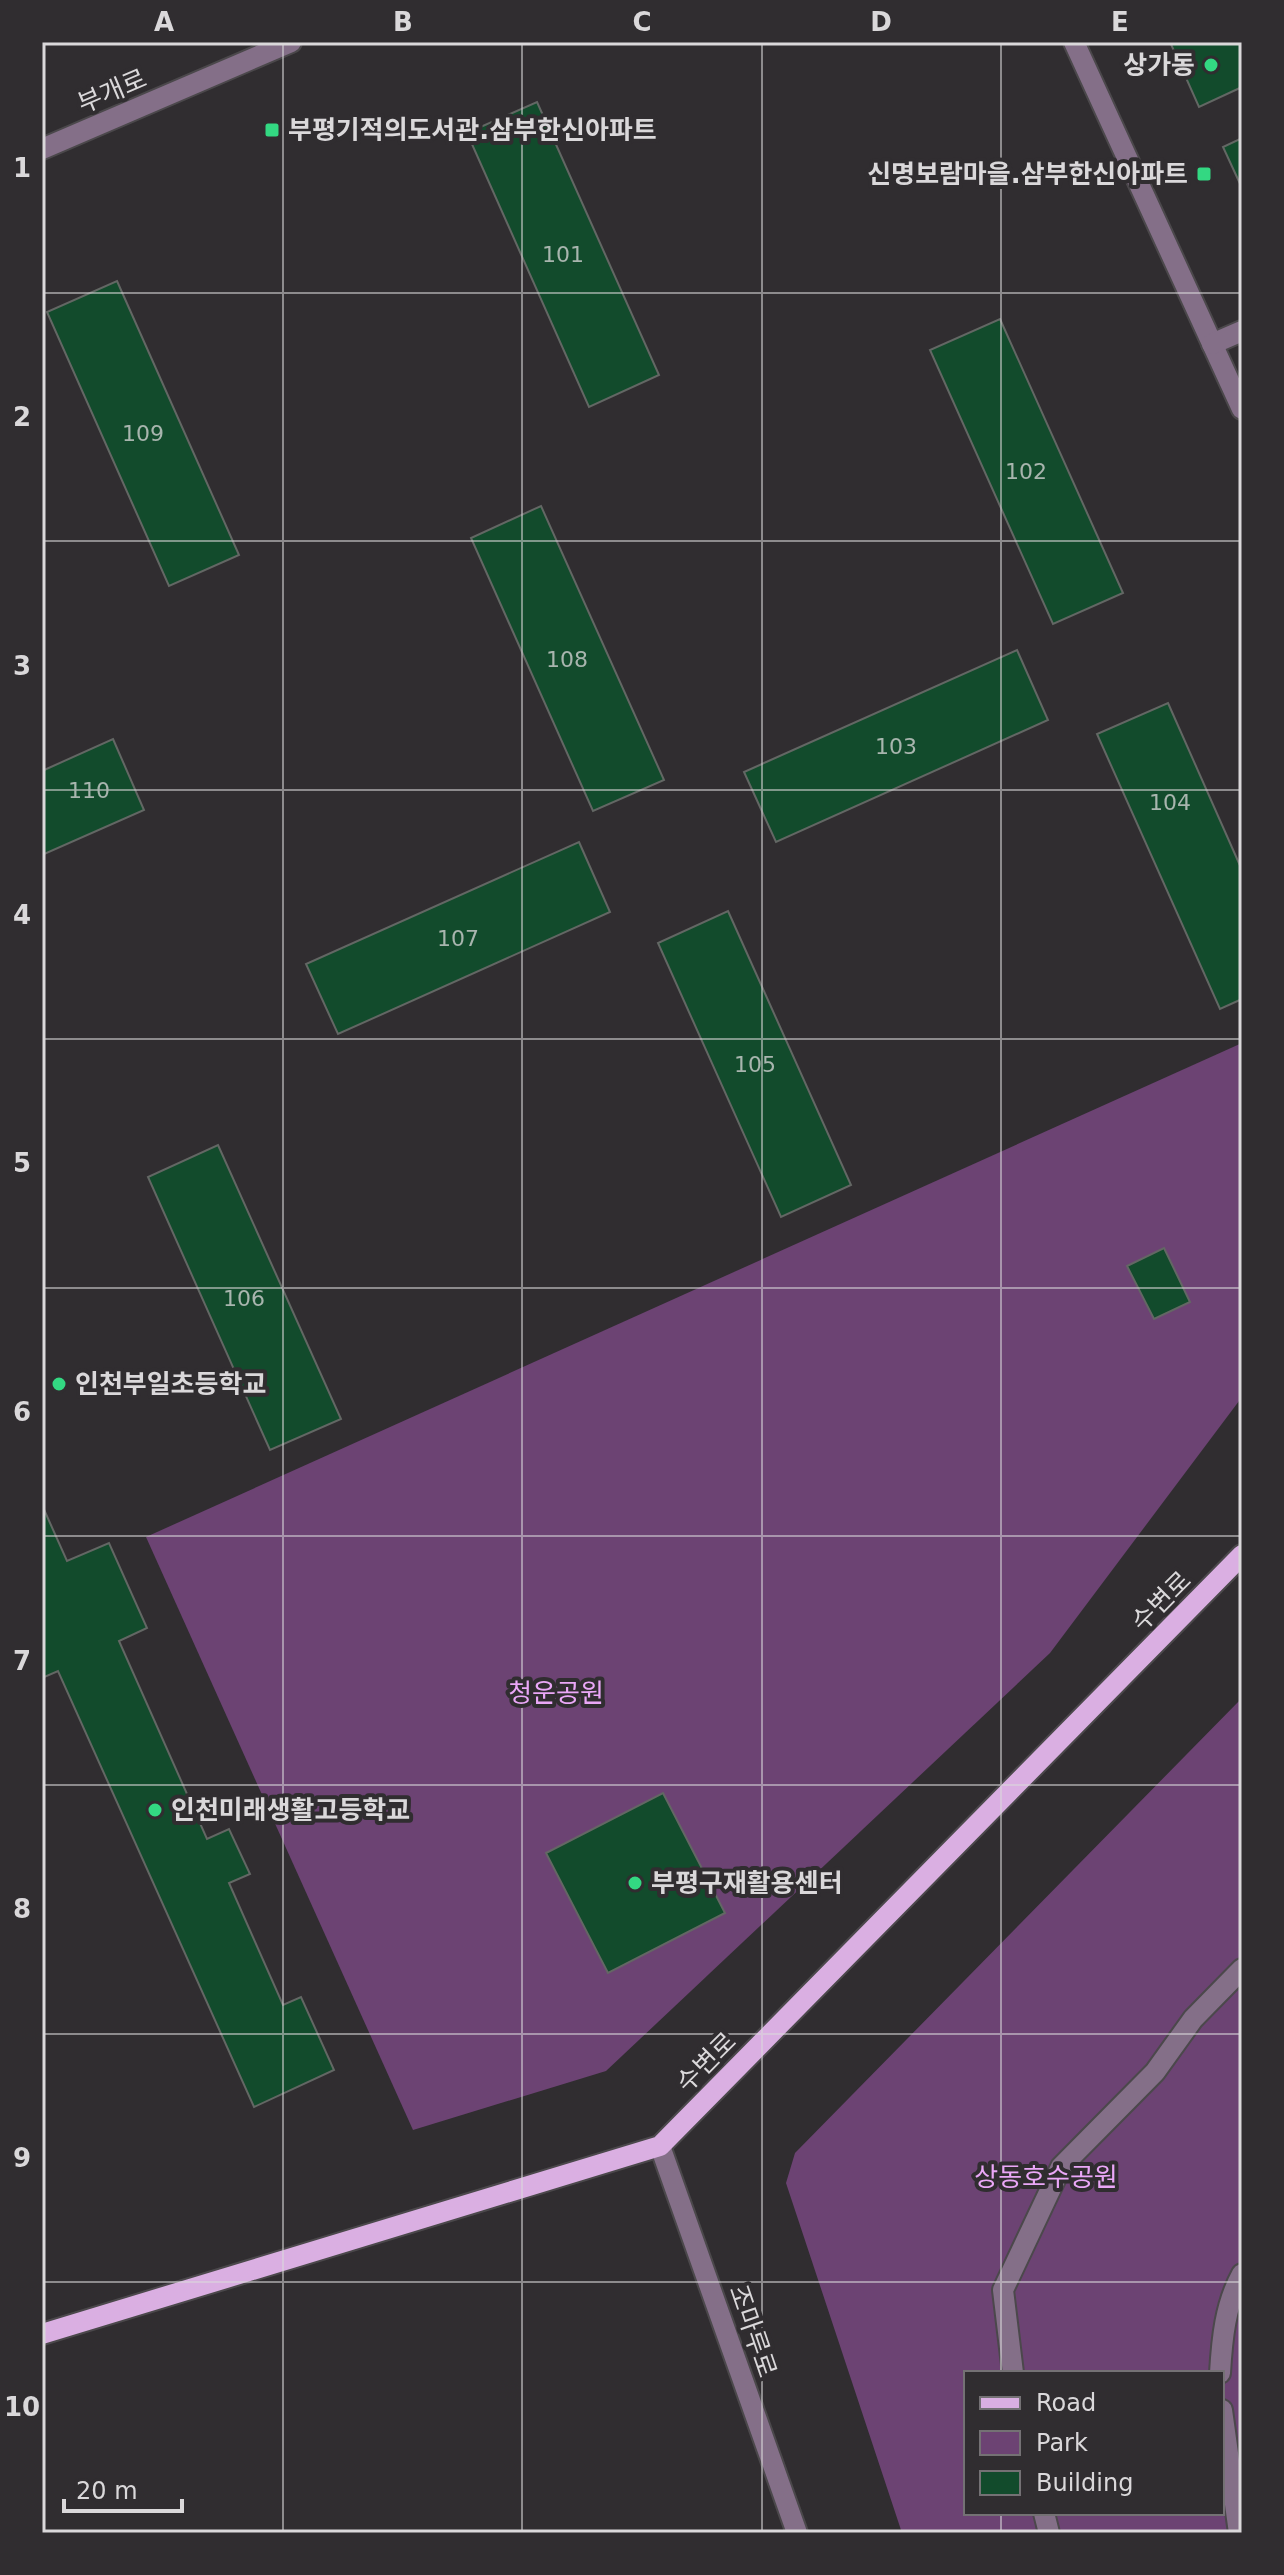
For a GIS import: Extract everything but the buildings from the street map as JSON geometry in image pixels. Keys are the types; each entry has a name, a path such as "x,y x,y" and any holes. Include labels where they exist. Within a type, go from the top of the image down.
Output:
{"main road":[{"name":"수변로","path":"42,2334 660,2146 1242,1555"}],"street":[{"name":"부개로","path":"42,149 291,42"},
{"path":"1074,42 1242,409"},
{"path":"1212,344 1242,331"},
{"path":"1013,2371 1003,2290 1061,2167 1155,2072 1193,2019 1242,1969"},
{"name":"조마루로","path":"660,2146 797,2533"},
{"path":"1220,2371 1223,2333 1233,2291 1242,2274"},
{"path":"1224,2424 1239,2533"}],"green space":[{"name":"청운공원","path":"1242,1043 1242,1397 1050,1653 606,2071 413,2130 146,1537"},
{"name":"상동호수공원","path":"1242,1698 1242,2533 902,2533 786,2183 795,2153"}],"place":[{"name":"상가동","path":"1211,65"},
{"name":"부평기적의도서관.삼부한신아파트","path":"272,130"},
{"name":"신명보람마을.삼부한신아파트","path":"1204,174"},
{"name":"인천부일초등학교","path":"59,1384"},
{"name":"인천미래생활고등학교","path":"155,1810"},
{"name":"부평구재활용센터","path":"635,1883"}]}
